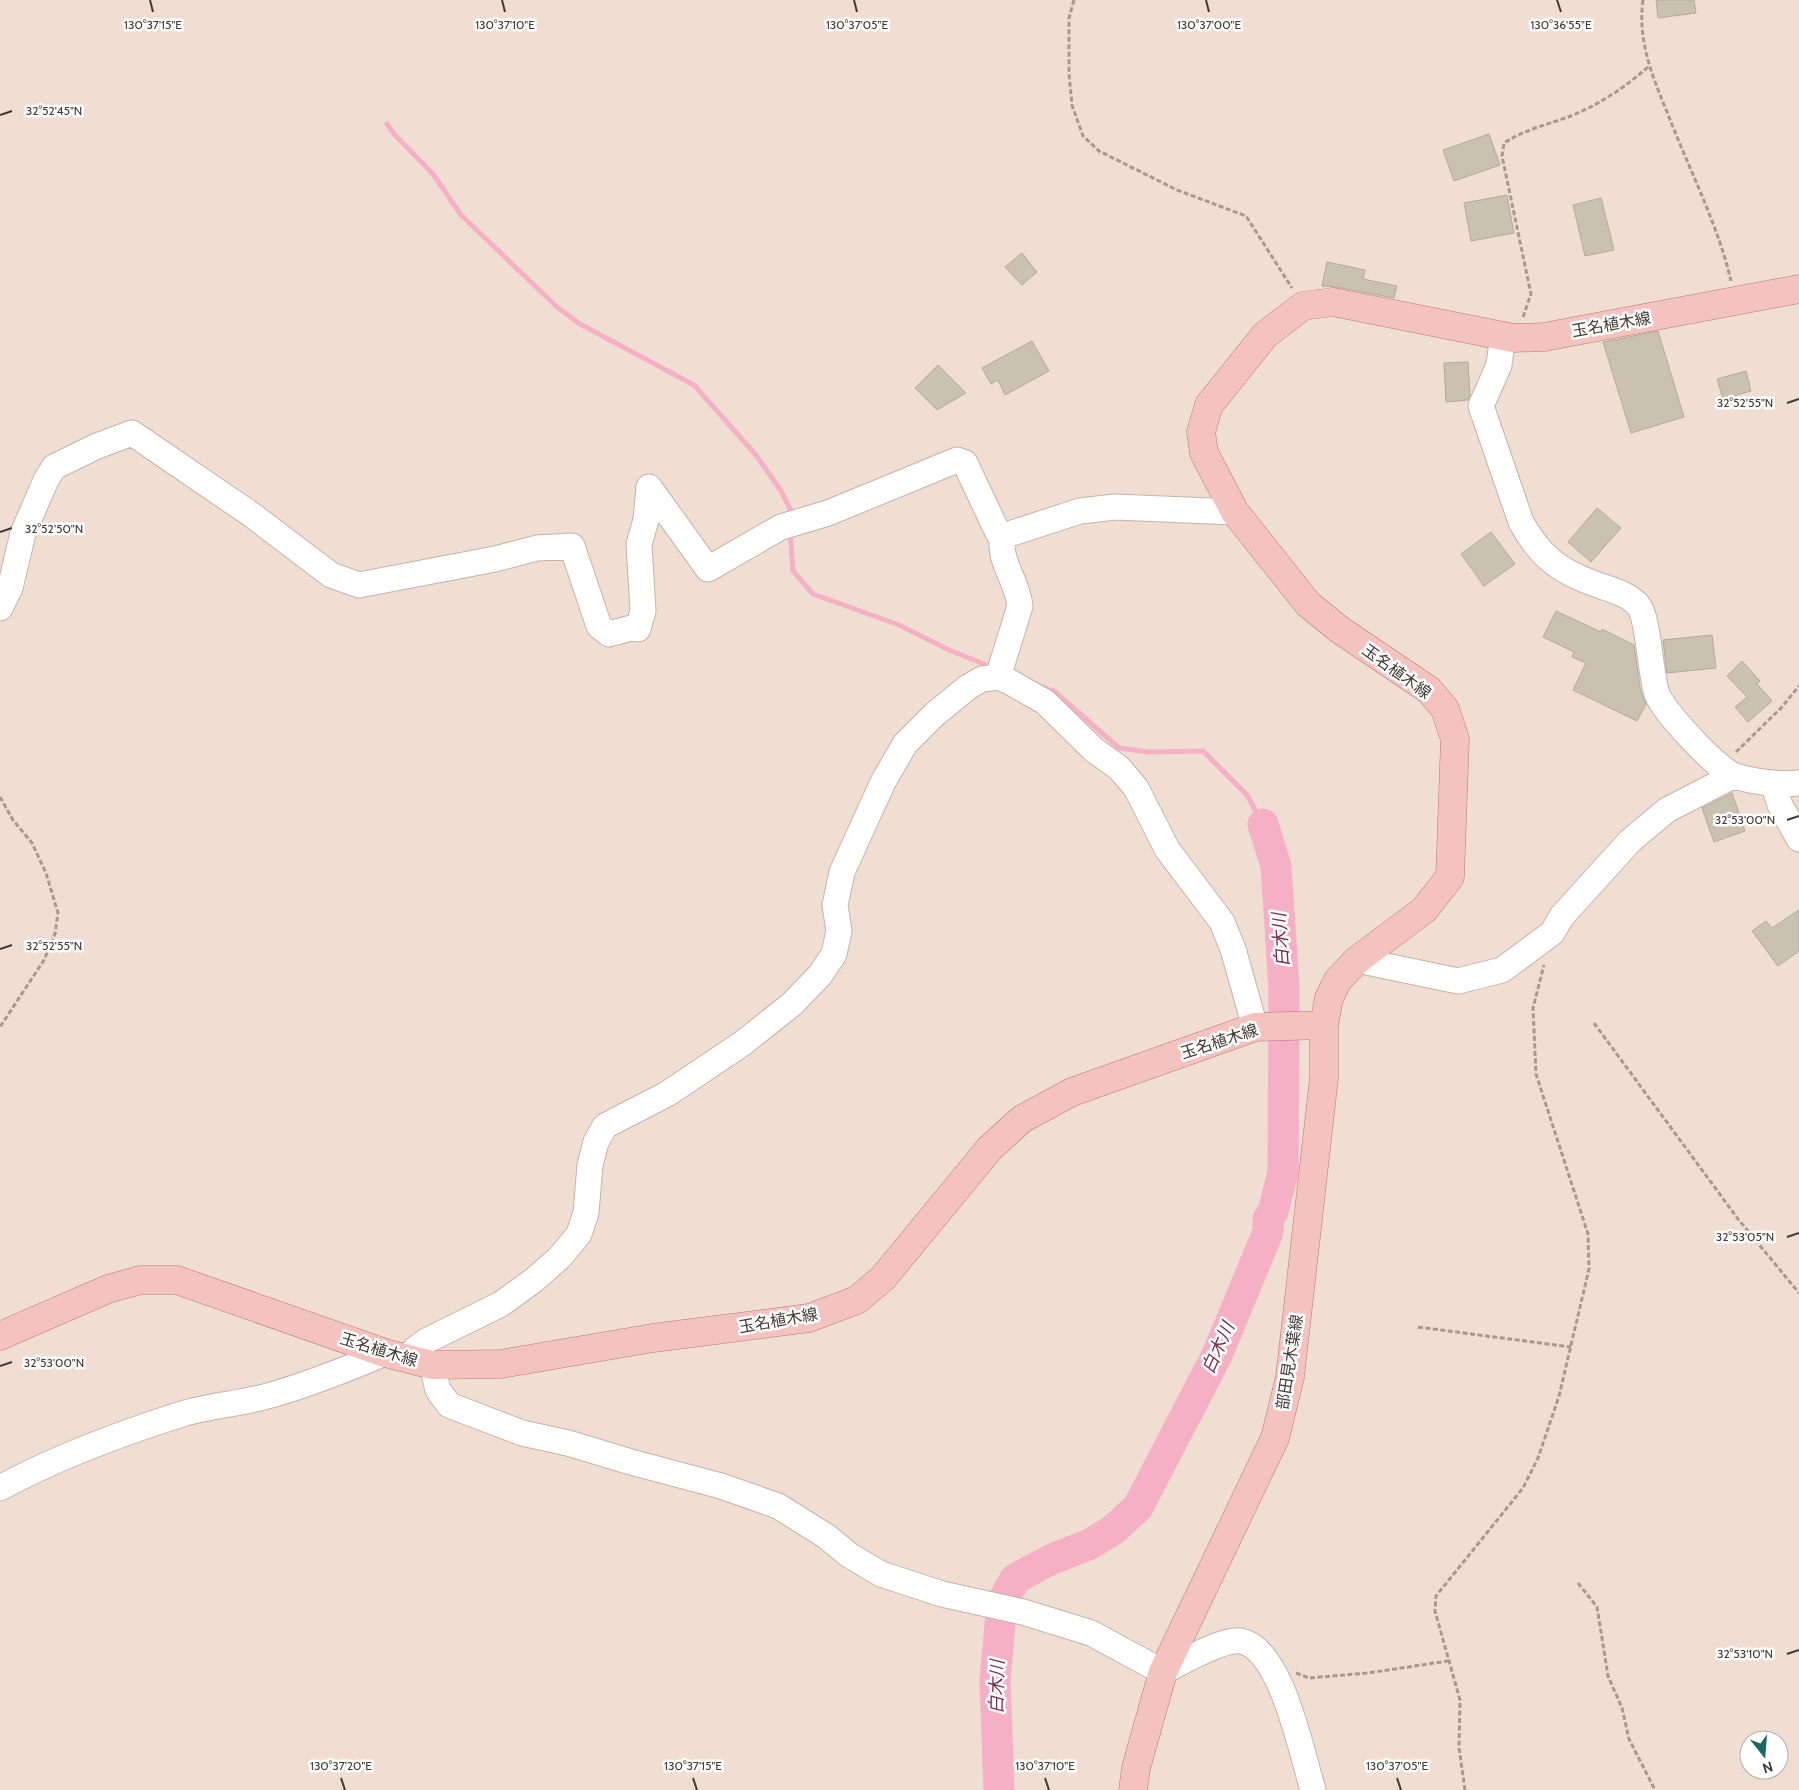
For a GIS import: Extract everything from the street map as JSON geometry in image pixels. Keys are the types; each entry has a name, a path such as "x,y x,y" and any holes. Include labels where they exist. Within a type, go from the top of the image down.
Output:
{"main road":[{"name":"玉名植木線","path":"0,1336 108,1289 140,1280 177,1280 409,1359 501,1364 653,1338 809,1318 857,1300 883,1278 990,1148 1022,1119 1072,1092 1261,1027 1324,1025 1329,998 1338,980 1357,960 1424,910 1450,877 1455,739 1445,710 1429,690 1340,630 1308,604 1235,512 1204,453 1201,432 1209,405 1265,335 1303,306 1333,302 1508,337 1544,337 1799,289"},
{"name":"部田見木葉線","path":"1133,1790 1136,1768 1163,1672 1275,1438 1290,1377 1324,1078 1324,1025"}],"street":[{"path":"1508,337 1499,365 1481,406 1520,522 1530,539 1544,556 1559,568 1626,596 1639,606 1644,619 1657,695 1671,718 1727,771 1773,782 1799,783"},
{"path":"0,608 10,588 23,533 46,480 54,467 97,446 132,433 252,515 331,576 360,586 495,559 537,548 572,546 599,626 609,634 631,628 638,629 643,611 640,544 646,520 649,487 708,569 789,525 828,513 957,460 965,464 998,533 1003,536 1080,511 1115,507 1235,512"},
{"path":"0,1488 31,1471 75,1453 183,1414 263,1397 324,1378 409,1359 414,1350 426,1340 501,1304 534,1280 560,1257 579,1234 586,1213 590,1164 596,1142 605,1126 667,1094 743,1043 792,1004 820,975 834,954 839,931 835,905 842,872 883,782 906,744 935,714 968,687 1001,668 1020,606 1019,595 1000,547 1003,536"},
{"path":"1001,668 1045,702 1094,750 1119,768 1136,788 1167,849 1222,922 1261,1027"},
{"path":"1357,960 1458,981 1502,970 1552,933 1562,916 1630,841 1667,810 1727,771"},
{"path":"1773,782 1780,805 1799,839"},
{"path":"409,1359 438,1390 449,1405 522,1433 568,1443 721,1486 778,1506 826,1536 848,1555 881,1574 942,1594 1023,1612 1091,1633 1163,1672 1213,1647 1240,1641 1260,1651 1266,1660 1291,1713 1313,1790"}],"path":[{"path":"1074,0 1069,18 1069,74 1072,105 1083,136 1099,151 1177,190 1246,216 1303,306"},
{"path":"1643,0 1642,27 1649,66 1727,264 1736,301"},
{"path":"1508,337 1531,294 1502,156 1504,143 1533,128 1589,107 1637,77 1649,66"},
{"path":"1727,771 1799,686"},
{"path":"0,797 13,820 32,843 46,872 58,913 55,934 44,960 0,1027"},
{"path":"1465,1790 1459,1748 1460,1700 1434,1611 1436,1596 1524,1488 1538,1458 1559,1396 1588,1270 1588,1234 1536,1074 1533,1008 1552,933"},
{"path":"1594,1023 1738,1219 1799,1293"},
{"path":"1418,1327 1571,1347"},
{"path":"1578,1583 1597,1607 1608,1676 1622,1708 1629,1739 1655,1790"},
{"path":"1266,1660 1309,1678 1368,1673 1448,1661"}],"building":[{"path":"1656,0 1694,0 1696,13 1658,18"},
{"path":"1489,134 1500,165 1454,181 1443,150"},
{"path":"1507,195 1514,233 1471,241 1464,203"},
{"path":"1601,198 1614,250 1585,256 1573,205"},
{"path":"1022,253 1037,272 1022,285 1005,267"},
{"path":"1327,262 1365,270 1363,279 1397,286 1394,298 1322,286"},
{"path":"1658,331 1684,417 1631,433 1603,342"},
{"path":"1032,341 1049,371 1005,395 998,380 991,384 982,368"},
{"path":"1468,362 1470,395 1468,400 1446,402 1444,363"},
{"path":"938,365 966,393 937,410 915,388"},
{"path":"1746,371 1751,391 1723,399 1717,379"},
{"path":"1597,508 1621,528 1591,562 1568,542"},
{"path":"1491,532 1515,564 1484,586 1461,554"},
{"path":"1556,611 1601,632 1602,629 1634,645 1640,688 1646,704 1637,721 1573,690 1586,663 1572,657 1574,652 1543,637"},
{"path":"1712,635 1716,668 1667,673 1663,640"},
{"path":"1742,661 1760,681 1757,684 1772,701 1748,722 1735,707 1747,697 1727,676"},
{"path":"1732,793 1745,831 1714,842 1702,808"},
{"path":"1799,910 1799,951 1778,966 1752,931 1766,921 1772,928"}],"waterway":[{"path":"387,124 394,134 433,174 461,215 557,307 580,324 694,385 756,455 781,491 790,509 790,518"},
{"path":"790,531 793,571 813,594 899,625 949,650 994,668"},
{"path":"1039,686 1054,691 1119,748 1149,752 1203,751 1247,795 1263,824"},
{"name":"白木川","path":"999,1790 995,1680 1002,1602 1015,1579 1050,1560 1090,1544 1113,1530 1138,1507 1217,1355 1268,1232 1268,1219 1273,1212 1283,1172 1284,989 1276,866 1263,824"}]}
